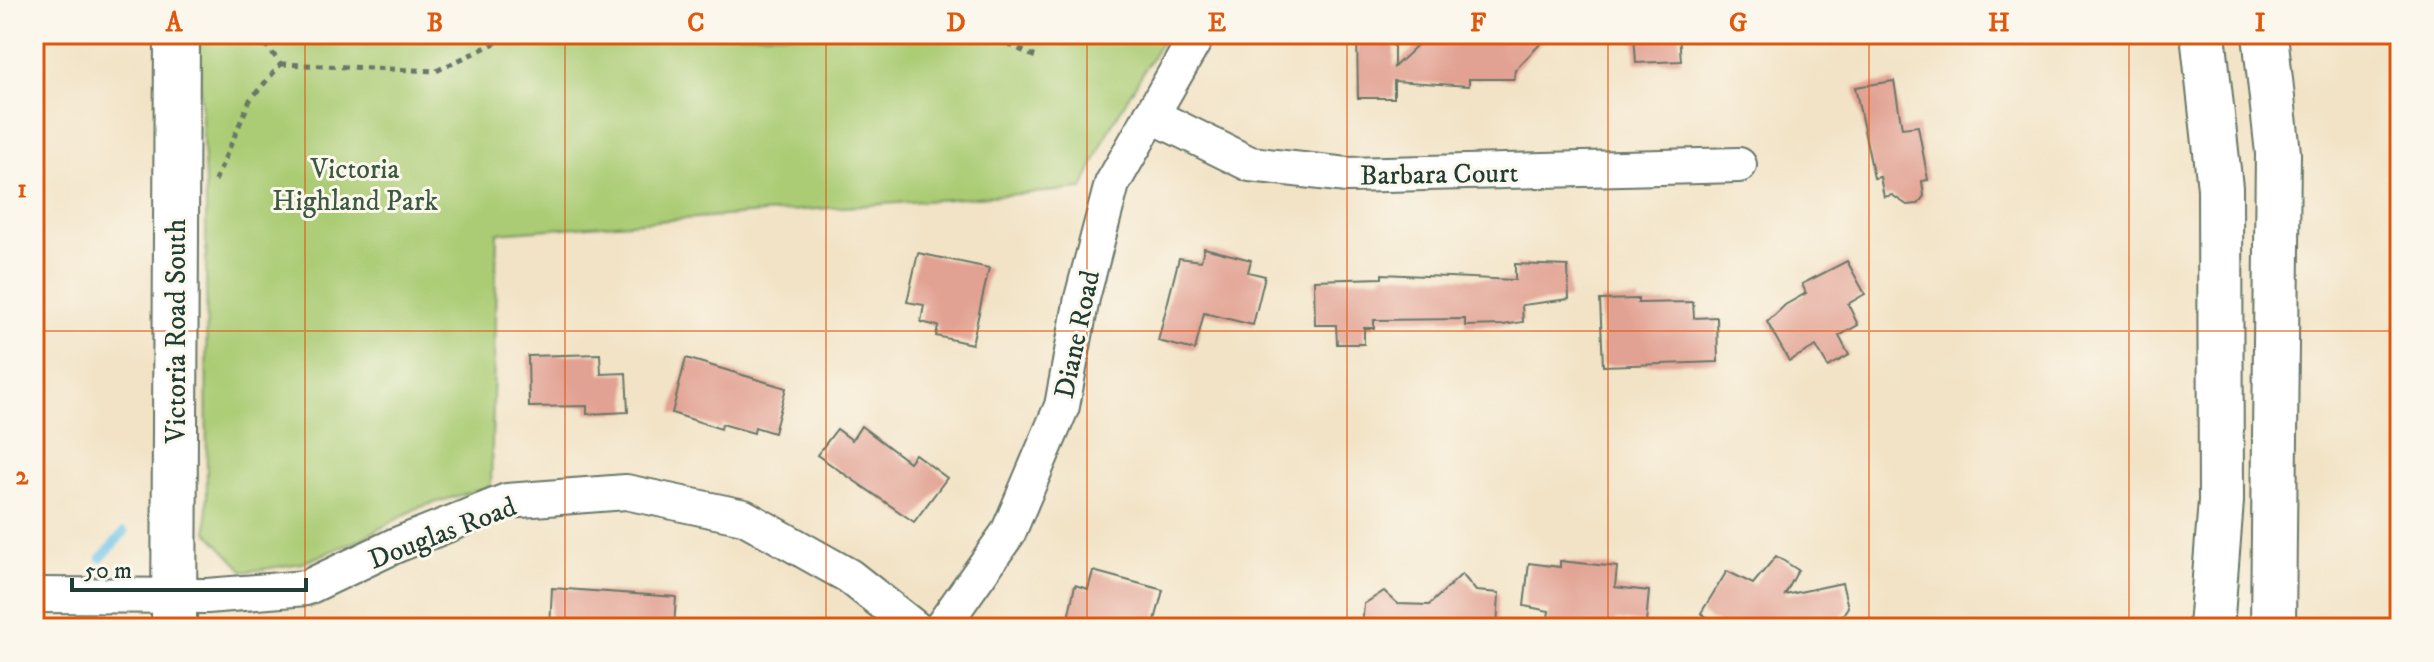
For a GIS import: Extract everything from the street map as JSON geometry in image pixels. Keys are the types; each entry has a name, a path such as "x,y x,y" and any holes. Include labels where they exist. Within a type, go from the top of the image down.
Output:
{"main road":[{"name":"Victoria Road South","path":"174,612 177,34"},
{"path":"2203,34 2220,188 2221,501 2211,628"},
{"path":"2265,34 2278,153 2273,628"}],"street":[{"name":"Diane Road","path":"941,628 1008,533 1062,406 1082,298 1112,184 1198,34"},
{"name":"Barbara Court","path":"1151,115 1250,164 1347,175 1739,165"},
{"name":"Douglas Road","path":"34,595 174,612 306,588 394,546 507,501 626,492 744,517 849,576 915,628"}],"path":[{"path":"257,34 281,64 436,71 514,34"},
{"path":"986,34 1038,58"},
{"path":"211,191 250,100 281,64"}],"green space":[{"name":"Victoria Highland Park","path":"198,34 1166,34 1108,131 1083,189 497,233 491,486 417,508 359,540 302,563 245,572 207,532 206,205"}],"building":[{"path":"1357,34 1394,34 1394,67 1429,34 1550,34 1515,70 1514,79 1469,79 1469,86 1394,81 1394,98 1358,98"},
{"path":"1634,34 1679,34 1681,61 1636,63"},
{"path":"1894,81 1902,128 1918,126 1928,180 1922,181 1924,196 1918,204 1907,205 1892,195 1884,197 1880,177 1874,178 1855,87"},
{"path":"1204,248 1251,260 1248,272 1265,276 1253,325 1204,313 1195,350 1158,341 1179,258 1201,261"},
{"path":"918,253 989,268 972,344 936,336 938,326 921,322 924,305 907,302"},
{"path":"1847,261 1865,294 1848,304 1858,325 1839,336 1849,355 1828,367 1816,346 1789,361 1767,322 1785,305 1806,293 1802,284"},
{"path":"1515,264 1568,266 1569,299 1522,305 1523,322 1503,325 1465,326 1465,319 1374,320 1374,328 1364,328 1364,344 1337,344 1336,325 1315,325 1314,280 1382,278 1382,274 1515,280"},
{"path":"1638,299 1638,303 1693,302 1694,318 1717,317 1718,362 1603,366 1600,300"},
{"path":"600,354 601,374 626,373 628,412 587,414 587,406 529,407 528,356"},
{"path":"686,358 786,388 774,433 755,427 754,433 722,424 721,429 672,413"},
{"path":"861,426 909,462 915,454 947,478 914,522 817,455 837,429 852,440"},
{"path":"1776,556 1798,570 1785,595 1842,583 1848,607 1834,628 1722,628 1701,613 1727,571 1753,584"},
{"path":"1560,561 1617,567 1615,587 1649,591 1646,623 1616,620 1616,627 1582,623 1581,628 1547,626 1549,611 1524,606 1529,563 1560,567"},
{"path":"1093,571 1163,590 1153,628 1066,628 1075,585 1088,589"},
{"path":"1462,574 1476,591 1499,593 1497,628 1362,628 1364,604 1384,591 1398,604 1429,605"},
{"path":"552,588 676,597 674,628 550,628"}],"waterway":[{"path":"101,558 124,532"}]}
